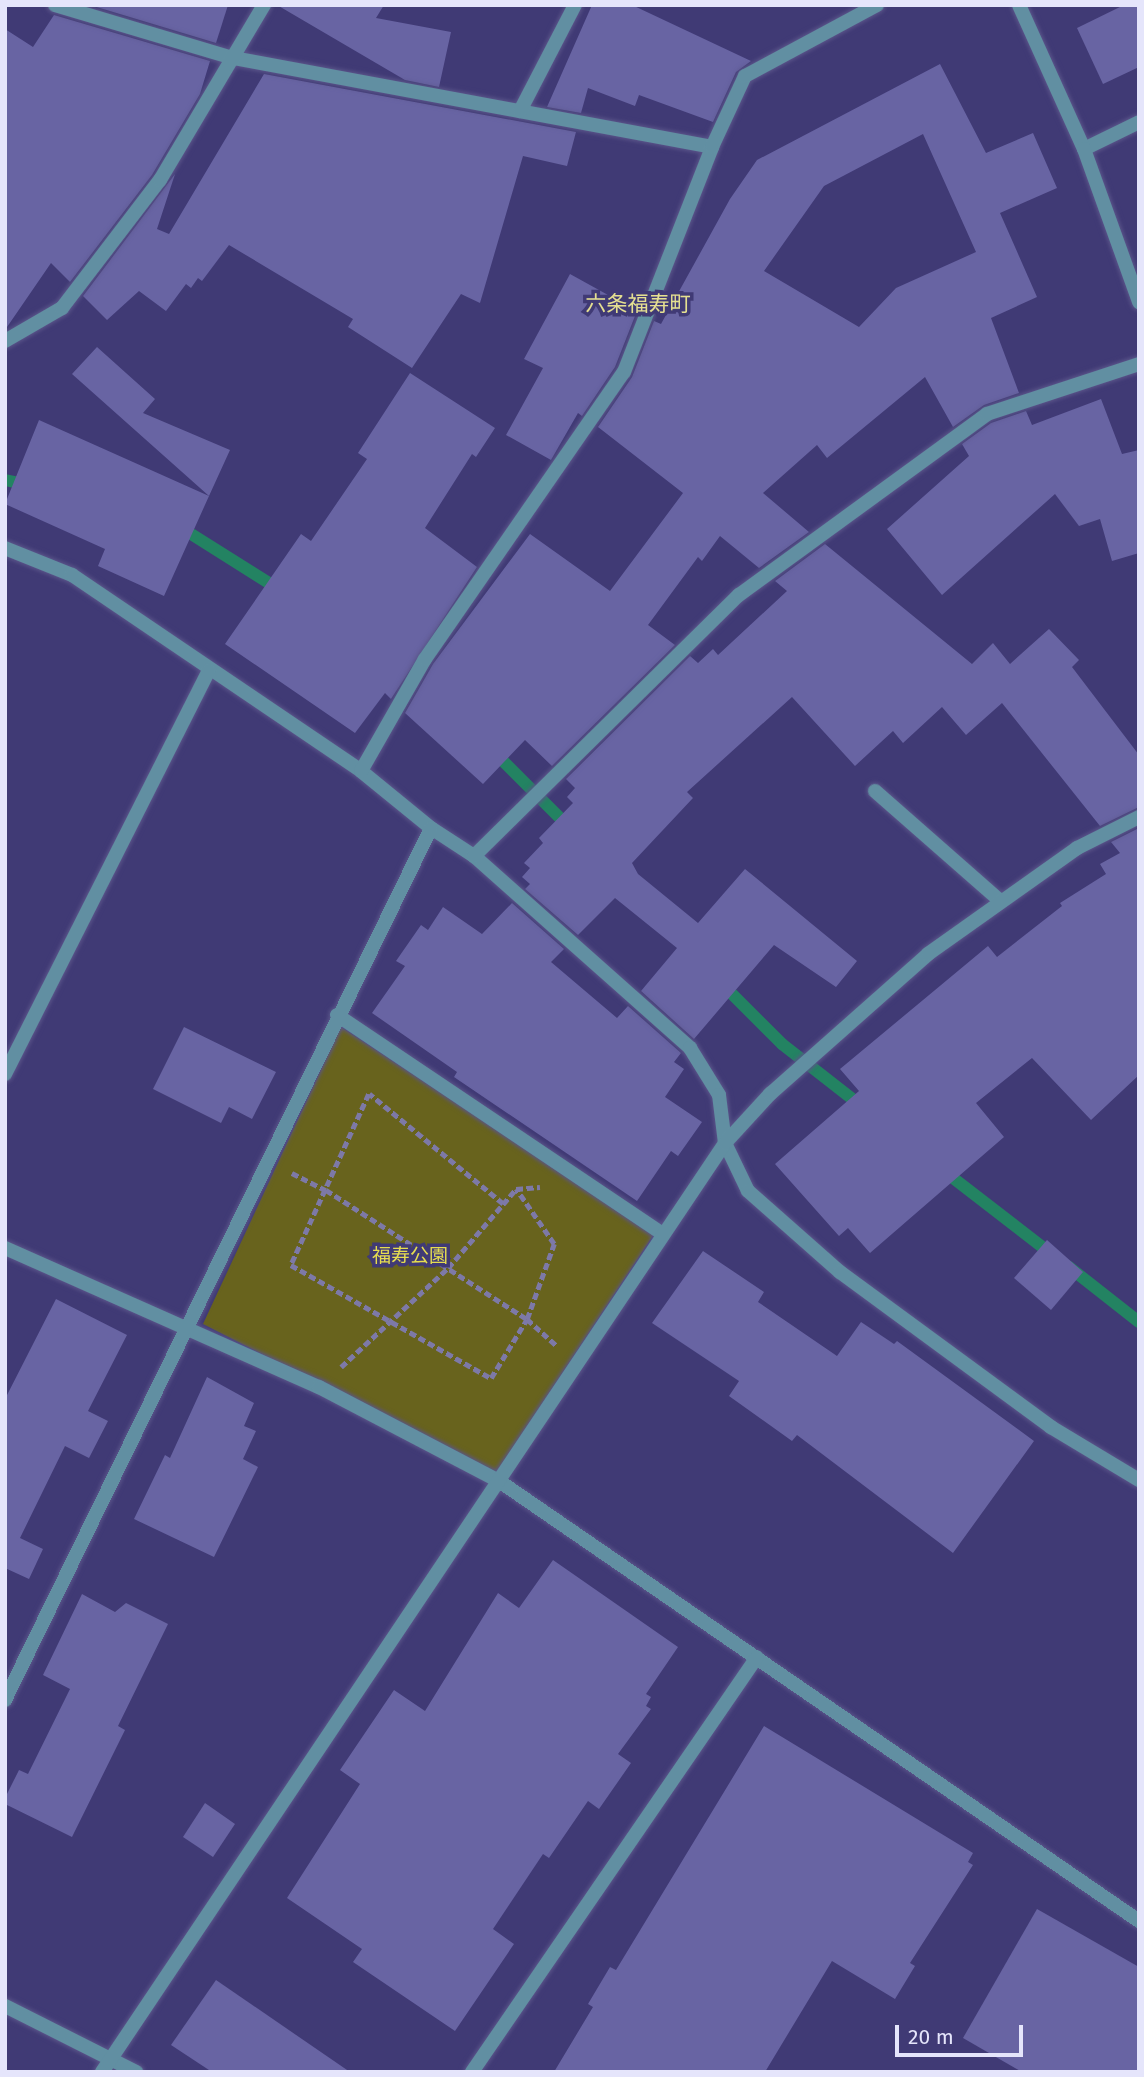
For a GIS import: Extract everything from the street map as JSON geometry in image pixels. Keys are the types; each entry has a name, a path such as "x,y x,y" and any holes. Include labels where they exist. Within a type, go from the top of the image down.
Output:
{"street":[{"path":"55,5 233,58 712,147"},
{"path":"5,341 62,308 160,180 264,5"},
{"path":"520,111 575,5"},
{"path":"360,771 425,659 624,372 712,147 745,76 877,5"},
{"path":"1019,5 1084,149 1139,302"},
{"path":"1084,149 1139,122"},
{"path":"474,856 739,596 987,414 1139,364"},
{"path":"5,548 72,575 209,671 360,771 431,828 474,856 690,1048 719,1095 725,1143 748,1191 840,1272 1051,1427 1139,1479"},
{"path":"5,1074 209,671"},
{"path":"875,791 1000,901"},
{"path":"102,2072 579,1365 725,1143 770,1094 909,971 1000,901 1077,848 1139,817"},
{"path":"5,1700 190,1328 337,1015 431,828"},
{"path":"337,1015 663,1234"},
{"path":"5,1248 319,1387 499,1482 1139,1921"},
{"path":"472,2072 757,1657"},
{"path":"5,2006 136,2072"}],"path":[{"path":"503,1204 369,1094 291,1265 491,1378 527,1319 554,1244 516,1189"},
{"path":"267,1161 326,1190 527,1319 579,1365"},
{"path":"319,1387 448,1268 516,1189 589,1183"}],"green space":[{"name":"福寿公園","path":"341,1027 654,1234 496,1473 203,1324"}],"building":[{"path":"90,5 228,5 216,43"},
{"path":"277,5 384,5 376,18 451,32 439,87 405,80"},
{"path":"592,5 632,5 751,61 736,72 713,122 639,95 635,106 588,88 581,113 547,107"},
{"path":"1124,5 1139,5 1139,67 1103,84 1077,28"},
{"path":"54,15 210,61 200,94 152,175 70,282 51,263 5,330 5,29 33,47"},
{"path":"940,64 986,153 1033,133 1057,188 1000,213 1037,297 991,318 1019,393 984,405 953,427 925,377 827,458 817,445 763,493 809,532 759,568 720,536 702,561 698,557 648,625 675,645 552,766 525,740 483,784 405,713 433,664 530,534 610,591 683,493 598,427 632,377 654,321 661,324 730,199 757,160","holes":["923,134 976,252 896,288 859,327 764,271 824,186"]},
{"path":"264,74 576,132 567,166 523,156 480,303 461,294 412,368 348,327 353,319 229,245 202,281 198,278 191,288 186,284 166,311 139,291 107,320 83,296 175,174 157,229 169,234"},
{"path":"570,274 637,311 615,367 582,416 578,413 551,460 506,435 543,368 524,359"},
{"path":"97,347 155,399 143,413 230,450 209,496 72,374"},
{"path":"410,373 495,428 476,457 472,454 425,528 477,567 391,699 385,693 355,733 225,644 301,534 311,541 367,459 358,453"},
{"path":"1101,399 1122,454 1139,450 1139,553 1112,561 1100,519 1079,526 1055,494 942,595 887,529 969,456 962,444 991,423 1026,411 1032,425"},
{"path":"39,420 209,496 164,596 98,566 105,549 5,504"},
{"path":"825,544 972,664 993,643 1010,664 1049,629 1079,660 1072,667 1139,755 1139,807 1100,826 1002,703 966,735 942,707 903,743 893,731 855,766 792,697 687,792 693,798 632,863 638,874 698,923 745,869 857,961 836,987 774,945 694,1039 641,991 677,948 615,898 578,935 525,889 530,884 522,877 530,868 524,863 543,843 539,838 573,803 567,797 575,788 566,779 690,656 698,663 713,649 718,655 787,591 775,581"},
{"path":"1139,828 1139,1075 1091,1120 1032,1058 976,1103 1004,1137 870,1253 848,1228 839,1236 775,1164 859,1091 840,1069 988,946 997,957 1062,906 1060,903 1106,874 1100,864 1120,853 1111,842"},
{"path":"512,903 564,949 551,962 617,1018 628,1006 681,1053 674,1062 684,1069 665,1097 702,1122 678,1156 671,1151 637,1201 454,1077 457,1072 372,1013 405,966 396,961 421,925 428,930 443,907 482,934"},
{"path":"184,1027 276,1072 252,1119 229,1107 221,1123 153,1089"},
{"path":"1047,1240 1083,1272 1051,1310 1014,1278"},
{"path":"703,1251 764,1292 758,1302 837,1356 861,1322 894,1344 897,1341 1034,1441 953,1553 797,1435 792,1441 729,1396 739,1381 652,1323"},
{"path":"56,1299 127,1335 88,1411 108,1421 89,1458 65,1446 20,1538 43,1549 29,1579 5,1568 5,1399"},
{"path":"207,1377 254,1403 244,1426 256,1431 243,1459 258,1467 214,1557 134,1519 165,1455 170,1458"},
{"path":"553,1560 678,1647 646,1694 651,1697 646,1706 651,1709 618,1754 631,1763 599,1809 588,1801 549,1858 543,1854 493,1929 514,1944 455,2031 353,1962 362,1949 287,1898 360,1784 340,1770 394,1690 425,1711 498,1593 519,1608"},
{"path":"82,1594 115,1612 126,1603 168,1624 118,1726 125,1730 72,1837 5,1804 5,1798 19,1770 28,1774 70,1689 43,1675"},
{"path":"764,1726 973,1853 968,1862 973,1865 910,1963 915,1966 895,1999 832,1961 765,2072 554,2072 593,2007 588,2004 610,1967 616,1970"},
{"path":"205,1803 235,1824 213,1857 183,1837"},
{"path":"1037,1909 1139,1967 1139,2072 1022,2072 963,2038"},
{"path":"216,1980 350,2072 212,2072 171,2045"}],"waterway":[{"path":"5,480 29,485"},
{"path":"180,527 280,590"},
{"path":"494,752 570,828"},
{"path":"722,984 782,1044 864,1108"},
{"path":"944,1171 1054,1256"},
{"path":"1069,1267 1139,1322"}],"district":[{"name":"六条福寿町","path":"638,304"}]}
